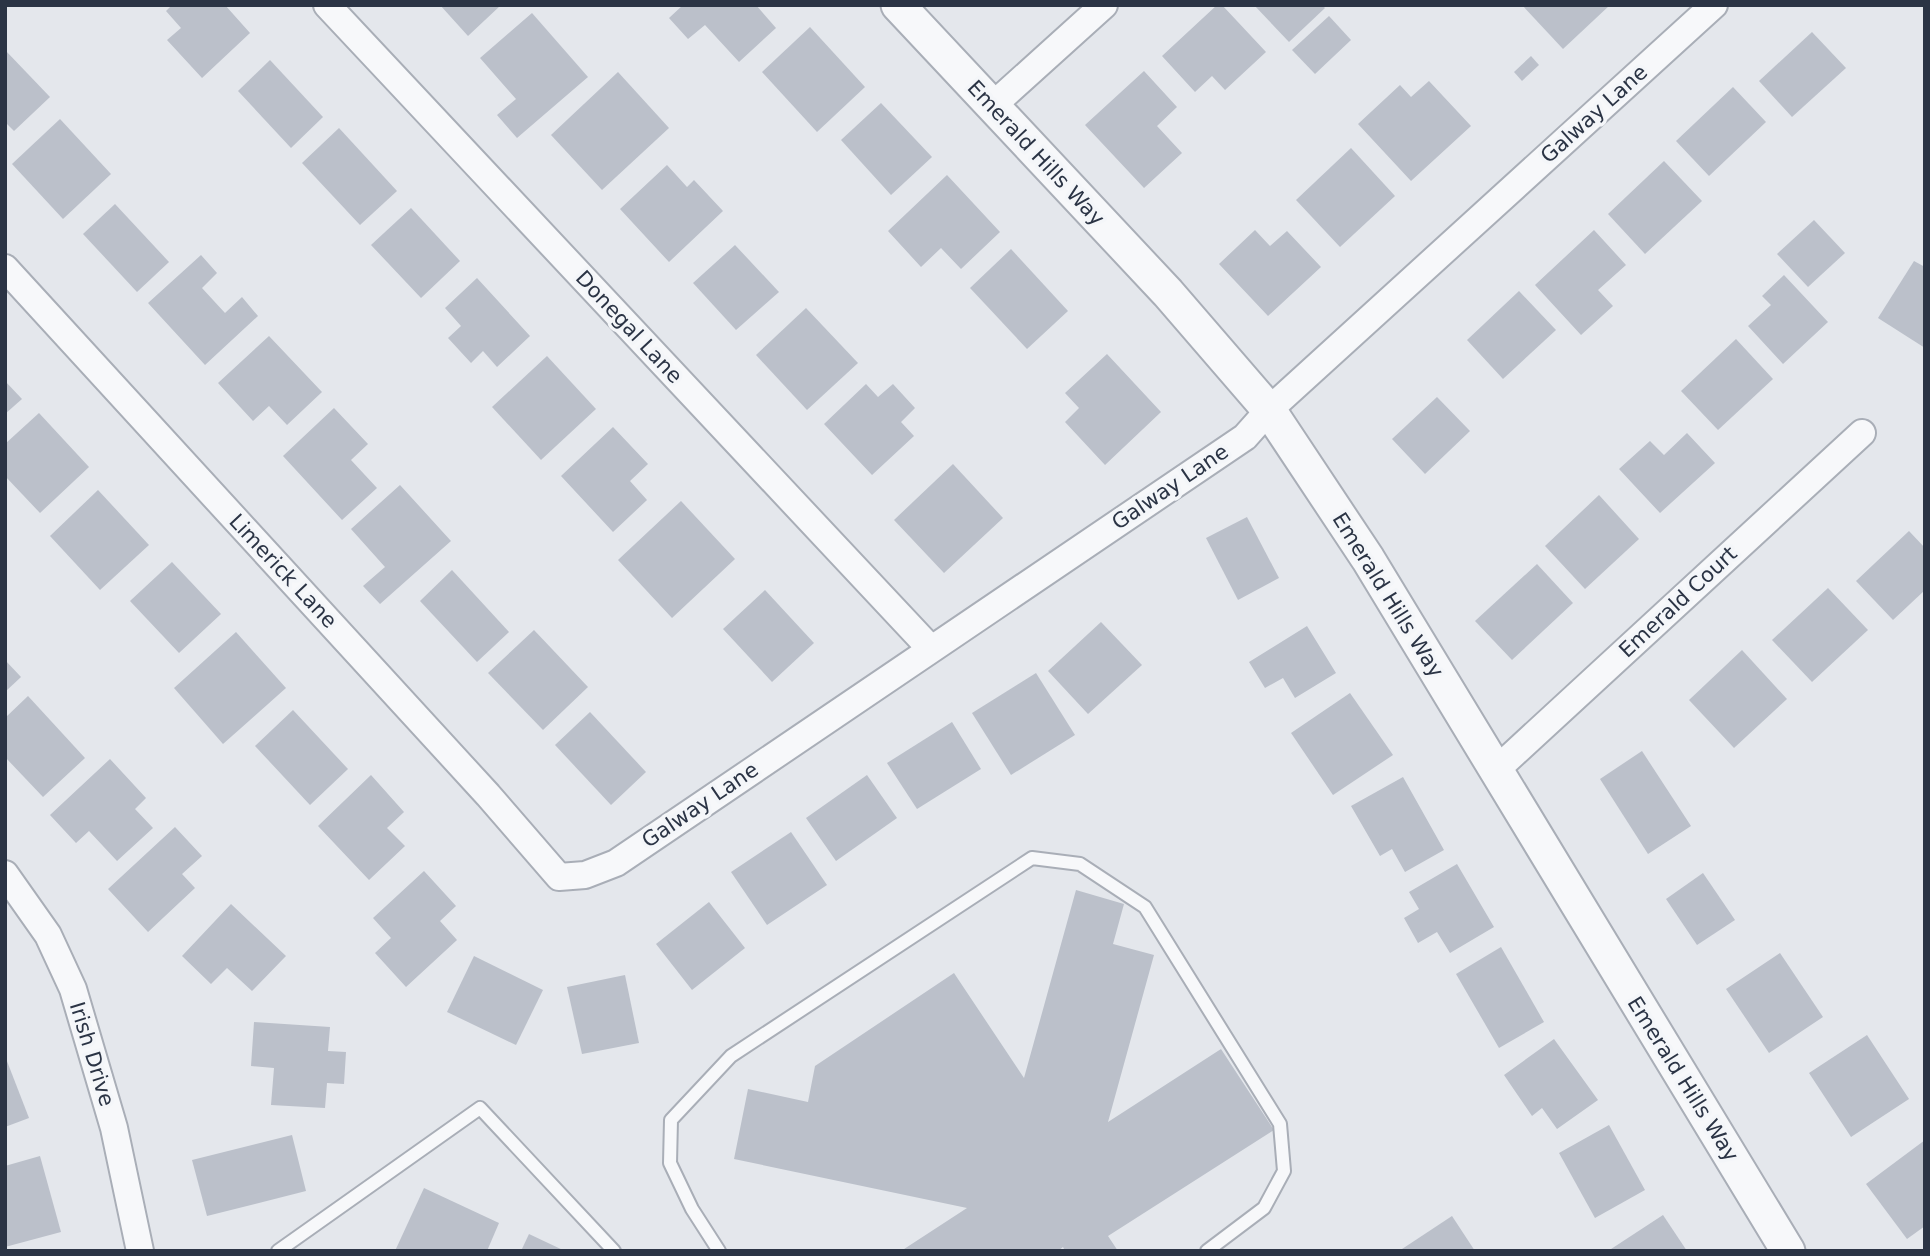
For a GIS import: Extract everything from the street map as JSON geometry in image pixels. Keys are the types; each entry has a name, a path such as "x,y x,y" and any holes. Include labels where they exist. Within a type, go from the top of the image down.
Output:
{"street":[{"name":"Donegal Lane","path":"327,5 930,648"},
{"name":"Emerald Hills Way","path":"898,5 1168,293 1269,410 1368,559 1494,771 1788,1251"},
{"path":"991,107 1104,5"},
{"name":"Galway Lane","path":"559,877 585,875 616,863 1245,437 1269,410 1714,5"},
{"name":"Limerick Lane","path":"5,268 488,795 559,877"},
{"name":"Emerald Court","path":"1494,771 1862,433"},
{"name":"Irish Drive","path":"5,874 48,935 73,989 114,1128 140,1251"}],"lane":[{"path":"719,1251 692,1209 670,1163 671,1120 731,1056 1032,858 1080,864 1145,907 1280,1124 1284,1171 1264,1208 1207,1251"},
{"path":"278,1251 480,1108 614,1251"}],"building":[{"path":"172,5 225,5 250,33 202,78 167,40 181,28 166,11"},
{"path":"440,5 501,5 468,36"},
{"path":"683,5 756,5 776,28 739,62 705,25 688,39 669,18"},
{"path":"1217,5 1222,5 1266,52 1225,90 1212,76 1195,92 1162,56"},
{"path":"1254,5 1322,5 1325,8 1289,42"},
{"path":"1522,5 1610,5 1563,49"},
{"path":"532,13 588,77 517,138 497,115 516,99 480,58"},
{"path":"1329,16 1351,40 1315,74 1292,50"},
{"path":"810,27 865,87 817,132 762,72"},
{"path":"1812,32 1846,68 1792,117 1759,81"},
{"path":"5,50 50,97 14,131 5,122"},
{"path":"1531,56 1539,65 1522,81 1514,72"},
{"path":"270,60 323,117 291,148 238,91"},
{"path":"1144,71 1177,107 1157,126 1182,153 1144,188 1085,125"},
{"path":"618,72 669,128 602,190 551,135"},
{"path":"1429,81 1471,126 1411,181 1358,124 1400,85 1411,97"},
{"path":"1733,87 1766,122 1709,176 1676,141"},
{"path":"881,103 932,157 891,195 841,140"},
{"path":"60,119 111,174 63,219 12,164"},
{"path":"339,128 397,191 360,225 302,163"},
{"path":"1351,148 1395,196 1340,247 1296,200"},
{"path":"1664,161 1702,201 1645,254 1608,214"},
{"path":"667,165 687,187 694,180 723,211 669,262 620,209"},
{"path":"947,175 1000,232 961,269 941,248 921,267 888,231"},
{"path":"115,204 169,262 137,292 83,234"},
{"path":"411,208 460,261 421,298 371,245"},
{"path":"1814,220 1845,253 1808,287 1777,254"},
{"path":"1255,230 1270,246 1287,231 1321,267 1268,316 1219,264"},
{"path":"1594,230 1626,265 1598,290 1613,306 1581,335 1535,285"},
{"path":"735,245 779,292 736,330 693,283"},
{"path":"1011,249 1068,311 1027,349 970,288"},
{"path":"201,255 217,273 202,288 225,313 242,297 258,316 205,365 148,303"},
{"path":"1914,261 1925,267 1925,348 1878,318"},
{"path":"1784,275 1828,322 1783,364 1748,326 1771,305 1762,296"},
{"path":"477,278 530,336 497,367 483,351 471,363 448,338 461,326 445,308"},
{"path":"1519,291 1556,330 1503,379 1467,340"},
{"path":"806,308 858,363 807,410 756,355"},
{"path":"269,336 322,392 287,425 269,406 253,421 218,383"},
{"path":"1736,339 1773,379 1718,430 1681,391"},
{"path":"1107,354 1161,412 1105,465 1065,422 1079,408 1065,393"},
{"path":"547,356 596,409 541,460 492,407"},
{"path":"5,381 22,399 5,414"},
{"path":"866,384 878,397 893,384 915,408 901,422 914,436 872,475 824,424"},
{"path":"1437,397 1470,431 1425,474 1392,439"},
{"path":"334,408 368,444 351,460 377,488 342,520 283,456"},
{"path":"39,413 89,467 40,513 5,476 5,444"},
{"path":"613,427 648,464 630,481 647,500 613,532 561,476"},
{"path":"1687,433 1715,463 1660,513 1619,469 1650,441 1664,455"},
{"path":"953,464 1003,518 944,573 894,520"},
{"path":"400,485 451,541 380,604 363,586 385,567 351,529"},
{"path":"98,490 149,545 100,590 50,536"},
{"path":"1599,495 1639,539 1585,589 1545,546"},
{"path":"681,501 735,559 672,618 618,560"},
{"path":"1247,517 1279,578 1238,600 1206,538"},
{"path":"1909,531 1925,548 1925,590 1893,620 1856,581"},
{"path":"172,562 221,614 179,653 130,601"},
{"path":"1537,564 1573,603 1512,660 1475,621"},
{"path":"452,570 509,632 477,662 420,601"},
{"path":"1828,588 1868,630 1812,682 1772,640"},
{"path":"765,590 814,643 772,682 723,629"},
{"path":"1101,622 1142,665 1088,714 1048,671"},
{"path":"1307,626 1336,673 1295,698 1283,678 1265,688 1249,662"},
{"path":"534,630 588,687 543,730 488,673"},
{"path":"236,632 286,688 223,744 174,688"},
{"path":"1742,650 1787,699 1734,748 1689,700"},
{"path":"5,660 21,677 5,692"},
{"path":"1036,673 1075,735 1011,775 972,713"},
{"path":"1350,693 1393,755 1333,795 1291,733"},
{"path":"28,696 85,758 43,797 5,757 5,718"},
{"path":"293,710 348,769 310,805 255,746"},
{"path":"590,712 646,772 611,805 555,745"},
{"path":"952,722 981,769 917,809 887,763"},
{"path":"1642,751 1691,826 1648,854 1600,779"},
{"path":"110,759 146,798 135,809 153,828 117,861 89,831 76,843 50,815"},
{"path":"371,775 404,812 387,828 405,846 369,880 318,826"},
{"path":"867,775 897,818 836,861 806,818"},
{"path":"1403,777 1444,850 1405,872 1392,849 1380,856 1351,806"},
{"path":"175,827 202,856 182,874 195,888 148,932 108,889"},
{"path":"791,832 827,885 767,925 731,872"},
{"path":"1457,864 1494,927 1450,953 1437,932 1418,943 1404,918 1419,909 1409,892"},
{"path":"424,871 456,906 440,921 457,940 406,987 375,953 391,938 373,918"},
{"path":"1703,873 1735,920 1697,945 1666,899"},
{"path":"1076,890 1124,904 1113,944 1154,955 1108,1122 1221,1049 1274,1130 1108,1236 1118,1251 1065,1251 1063,1247 1058,1251 901,1251 967,1208 734,1159 748,1089 808,1102 815,1066 954,973 1024,1078"},
{"path":"709,902 745,948 692,990 656,944"},
{"path":"231,904 286,956 252,991 227,968 211,984 182,956"},
{"path":"1501,947 1544,1022 1499,1048 1456,974"},
{"path":"1780,953 1823,1017 1769,1053 1726,989"},
{"path":"474,956 543,990 516,1045 447,1012"},
{"path":"625,975 639,1043 582,1054 567,987"},
{"path":"254,1022 330,1027 328,1051 346,1052 344,1084 327,1083 325,1108 271,1105 274,1068 251,1066"},
{"path":"1867,1035 1909,1099 1851,1137 1809,1073"},
{"path":"1554,1039 1598,1100 1557,1129 1542,1108 1532,1116 1504,1075"},
{"path":"5,1056 29,1118 5,1127"},
{"path":"1609,1125 1645,1190 1595,1218 1559,1153"},
{"path":"292,1135 306,1191 207,1216 192,1160"},
{"path":"1925,1140 1925,1226 1907,1239 1866,1184"},
{"path":"40,1156 61,1232 5,1247 5,1166"},
{"path":"424,1188 499,1223 487,1251 395,1251"},
{"path":"1663,1215 1687,1251 1608,1251"},
{"path":"1452,1216 1475,1251 1399,1251"},
{"path":"529,1234 565,1251 521,1251"}]}
